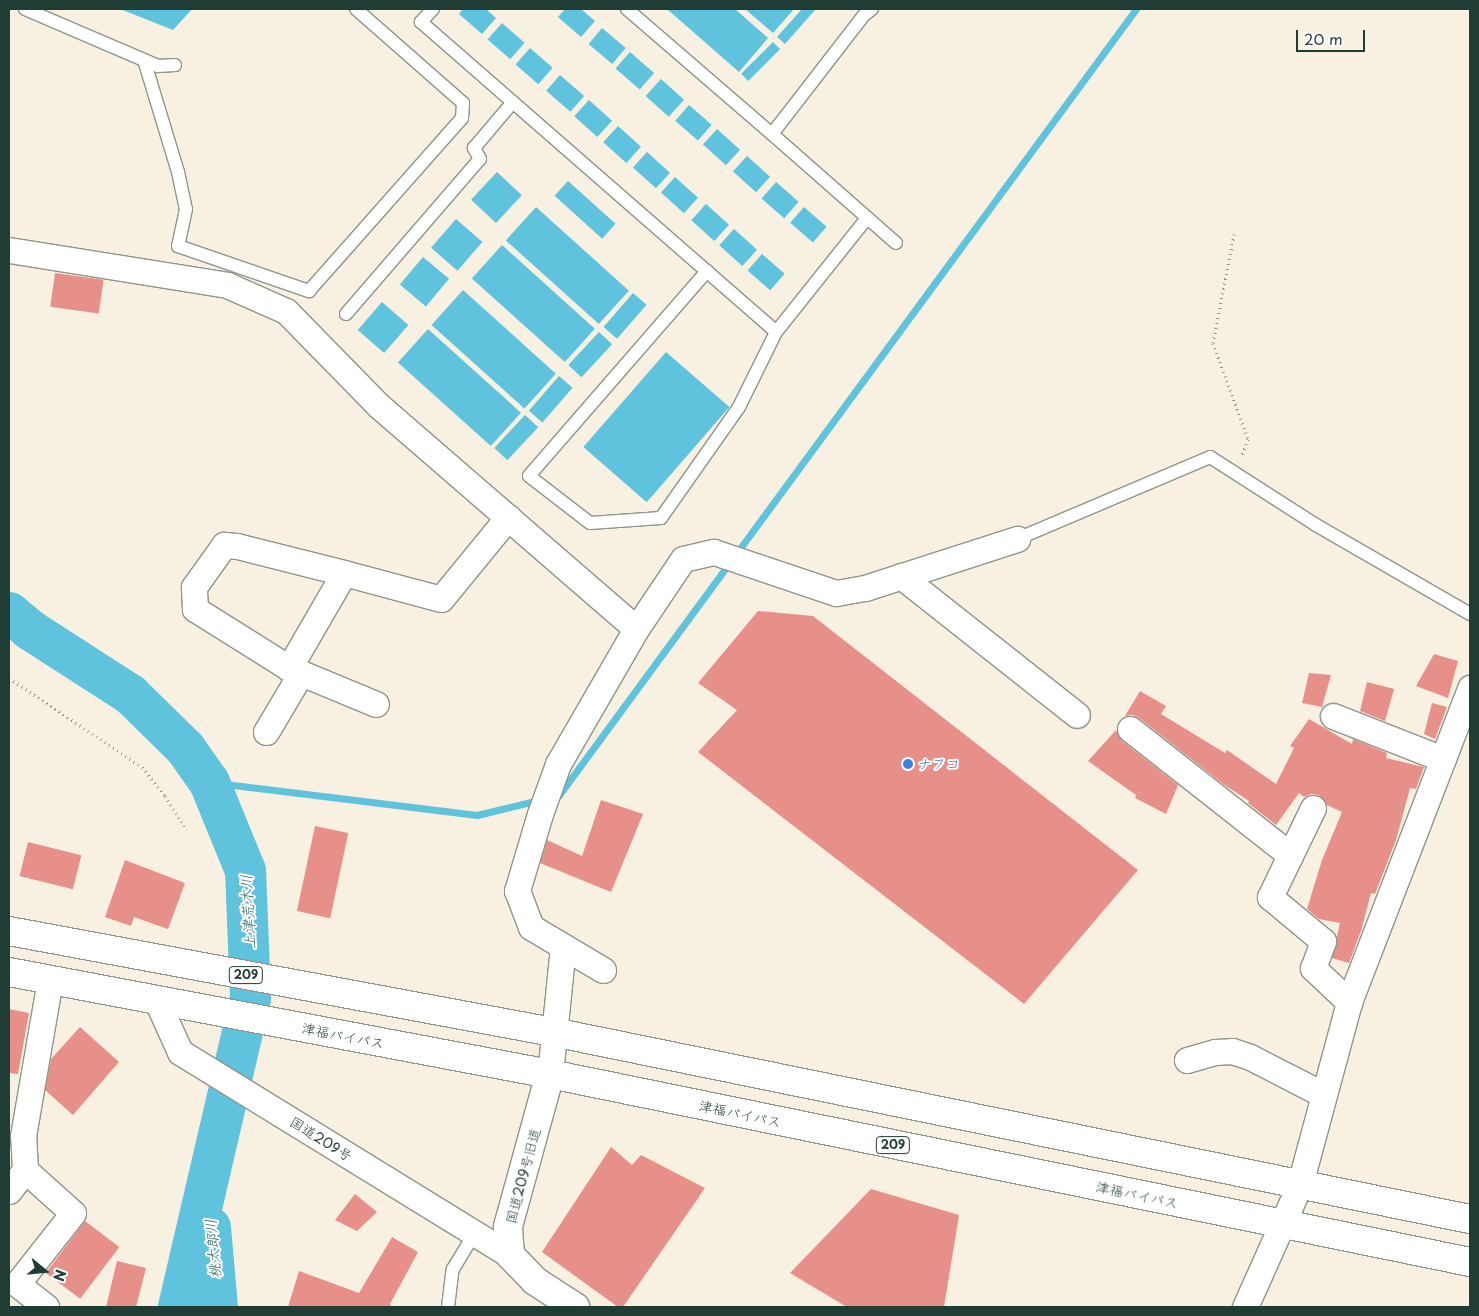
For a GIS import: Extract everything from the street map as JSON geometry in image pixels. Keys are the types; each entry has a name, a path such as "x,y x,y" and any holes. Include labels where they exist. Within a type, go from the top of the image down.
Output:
{"main road":[{"name":"209","path":"9,931 553,1032 1470,1219"},
{"name":"津福バイパス","path":"9,972 316,1032 550,1074 1470,1262"},
{"name":"国道209号旧道","path":"510,1255 508,1227 550,1074"},
{"path":"510,1255 535,1282 575,1307"}],"street":[{"path":"9,250 227,285 286,311 379,406 636,629"},
{"path":"376,704 295,670 195,609 194,587 224,545 237,546 441,599 508,517"},
{"path":"602,970 531,926 517,891 540,814 558,764 636,629 683,559 714,552 836,593 865,588 1017,539"},
{"path":"266,732 344,574"},
{"path":"902,576 1077,715"},
{"path":"1245,1307 1300,1184 1349,1002 1470,688"},
{"path":"1333,716 1443,758"},
{"path":"1130,729 1290,855"},
{"path":"1312,808 1270,896 1323,941 1313,968 1349,1002"},
{"path":"550,1074 563,946"},
{"path":"9,1191 25,1170 22,1136 50,980"},
{"name":"国道209号","path":"157,1001 180,1052 510,1255"},
{"path":"1186,1060 1214,1052 1232,1051 1250,1056 1324,1095"},
{"path":"25,1170 73,1213 17,1284 46,1307"}],"lane":[{"path":"25,9 158,66 175,65"},
{"path":"144,60 178,172 186,209 178,246 309,291 462,118 463,103 356,9"},
{"path":"433,9 421,22 776,332"},
{"path":"627,9 896,243"},
{"path":"772,134 864,16 872,9"},
{"path":"346,314 480,159 474,148 513,102"},
{"path":"707,271 529,476 590,522 661,518 739,407 776,332 867,218"},
{"path":"1017,539 1210,457 1316,525 1470,614"},
{"path":"448,1307 453,1269 475,1233"}],"path":[{"path":"1234,234 1213,343 1248,439 1235,473"},
{"path":"9,678 142,766 166,796 187,830"}],"water":[{"path":"120,9 192,9 173,30"},
{"path":"463,9 486,9 496,18 482,34 459,14"},
{"path":"565,9 581,9 595,21 581,37 558,17"},
{"path":"667,9 735,9 768,38 739,72"},
{"path":"745,9 794,9 773,33"},
{"path":"802,9 815,10 785,44 777,37"},
{"path":"502,23 525,43 510,59 488,40"},
{"path":"602,28 626,48 612,64 589,44"},
{"path":"773,42 780,49 748,81 741,74"},
{"path":"530,48 553,68 538,84 516,65"},
{"path":"630,52 654,73 640,90 616,69"},
{"path":"560,75 584,96 570,112 546,91"},
{"path":"661,79 684,100 669,117 646,96"},
{"path":"589,100 612,121 597,137 574,116"},
{"path":"689,105 712,125 698,141 675,121"},
{"path":"618,126 641,147 626,163 603,142"},
{"path":"717,129 740,150 726,165 703,145"},
{"path":"647,152 670,173 656,188 633,168"},
{"path":"747,156 770,177 756,192 733,172"},
{"path":"497,172 522,195 496,223 471,200"},
{"path":"675,177 698,198 684,213 661,193"},
{"path":"568,181 616,224 602,239 555,196"},
{"path":"776,182 799,202 784,218 762,199"},
{"path":"706,204 729,225 714,241 691,220"},
{"path":"536,207 629,291 599,324 506,240"},
{"path":"804,207 827,227 813,243 790,223"},
{"path":"456,219 482,242 457,271 431,248"},
{"path":"734,229 757,250 742,266 719,245"},
{"path":"502,245 595,329 565,362 472,278"},
{"path":"762,254 785,274 770,290 748,271"},
{"path":"423,257 449,279 426,306 400,285"},
{"path":"463,290 556,374 524,409 432,325"},
{"path":"633,293 647,305 617,339 603,327"},
{"path":"382,302 408,325 384,353 358,330"},
{"path":"428,329 521,413 491,446 398,362"},
{"path":"599,332 612,344 581,377 568,365"},
{"path":"666,352 729,407 647,502 583,447"},
{"path":"559,376 573,388 542,423 529,411"},
{"path":"525,415 538,427 507,460 494,448"}],"building":[{"path":"55,273 104,280 99,313 50,307"},
{"path":"758,611 813,616 1138,870 1024,1004 698,752 737,710 698,683"},
{"path":"1434,654 1458,661 1448,698 1416,686"},
{"path":"1309,673 1331,675 1322,707 1302,703"},
{"path":"1367,682 1394,689 1385,721 1360,711"},
{"path":"1140,691 1166,706 1161,714 1225,753 1227,750 1276,784 1294,748 1290,746 1309,719 1352,744 1353,739 1387,753 1386,758 1424,767 1416,789 1410,788 1396,840 1375,894 1371,893 1361,931 1349,963 1332,958 1340,923 1319,919 1307,909 1322,860 1342,812 1327,805 1319,795 1311,794 1304,797 1299,793 1276,825 1248,803 1249,801 1223,784 1139,718 1133,715 1125,716"},
{"path":"1432,703 1447,707 1435,739 1424,734"},
{"path":"1116,730 1121,740 1178,785 1166,814 1135,798 1136,795 1088,761"},
{"path":"601,800 643,814 611,892 540,863 547,840 582,856"},
{"path":"315,826 348,833 330,918 297,911"},
{"path":"28,842 81,855 73,889 20,876"},
{"path":"125,860 185,883 168,929 134,917 131,926 105,917"},
{"path":"9,1009 29,1013 18,1074 9,1073"},
{"path":"80,1027 119,1062 73,1115 45,1090 51,1059"},
{"path":"611,1147 632,1165 641,1155 705,1188 623,1307 618,1307 542,1252"},
{"path":"871,1189 959,1215 944,1307 847,1307 790,1273"},
{"path":"355,1194 377,1212 357,1231 335,1220"},
{"path":"85,1221 119,1247 80,1299 46,1273"},
{"path":"392,1237 418,1252 390,1304 392,1307 288,1307 299,1271 359,1293"},
{"path":"117,1261 146,1268 136,1307 106,1307"}],"waterway":[{"path":"554,796 559,795 1136,9"},
{"name":"上津荒木川","path":"9,612 29,629 130,694 185,748 209,782 245,870 250,997 178,1307"},
{"path":"209,782 477,815 539,800"},
{"name":"桃太郎川","path":"210,1227 217,1307"}],"place":[{"name":"ナフコ","path":"908,764"}]}
